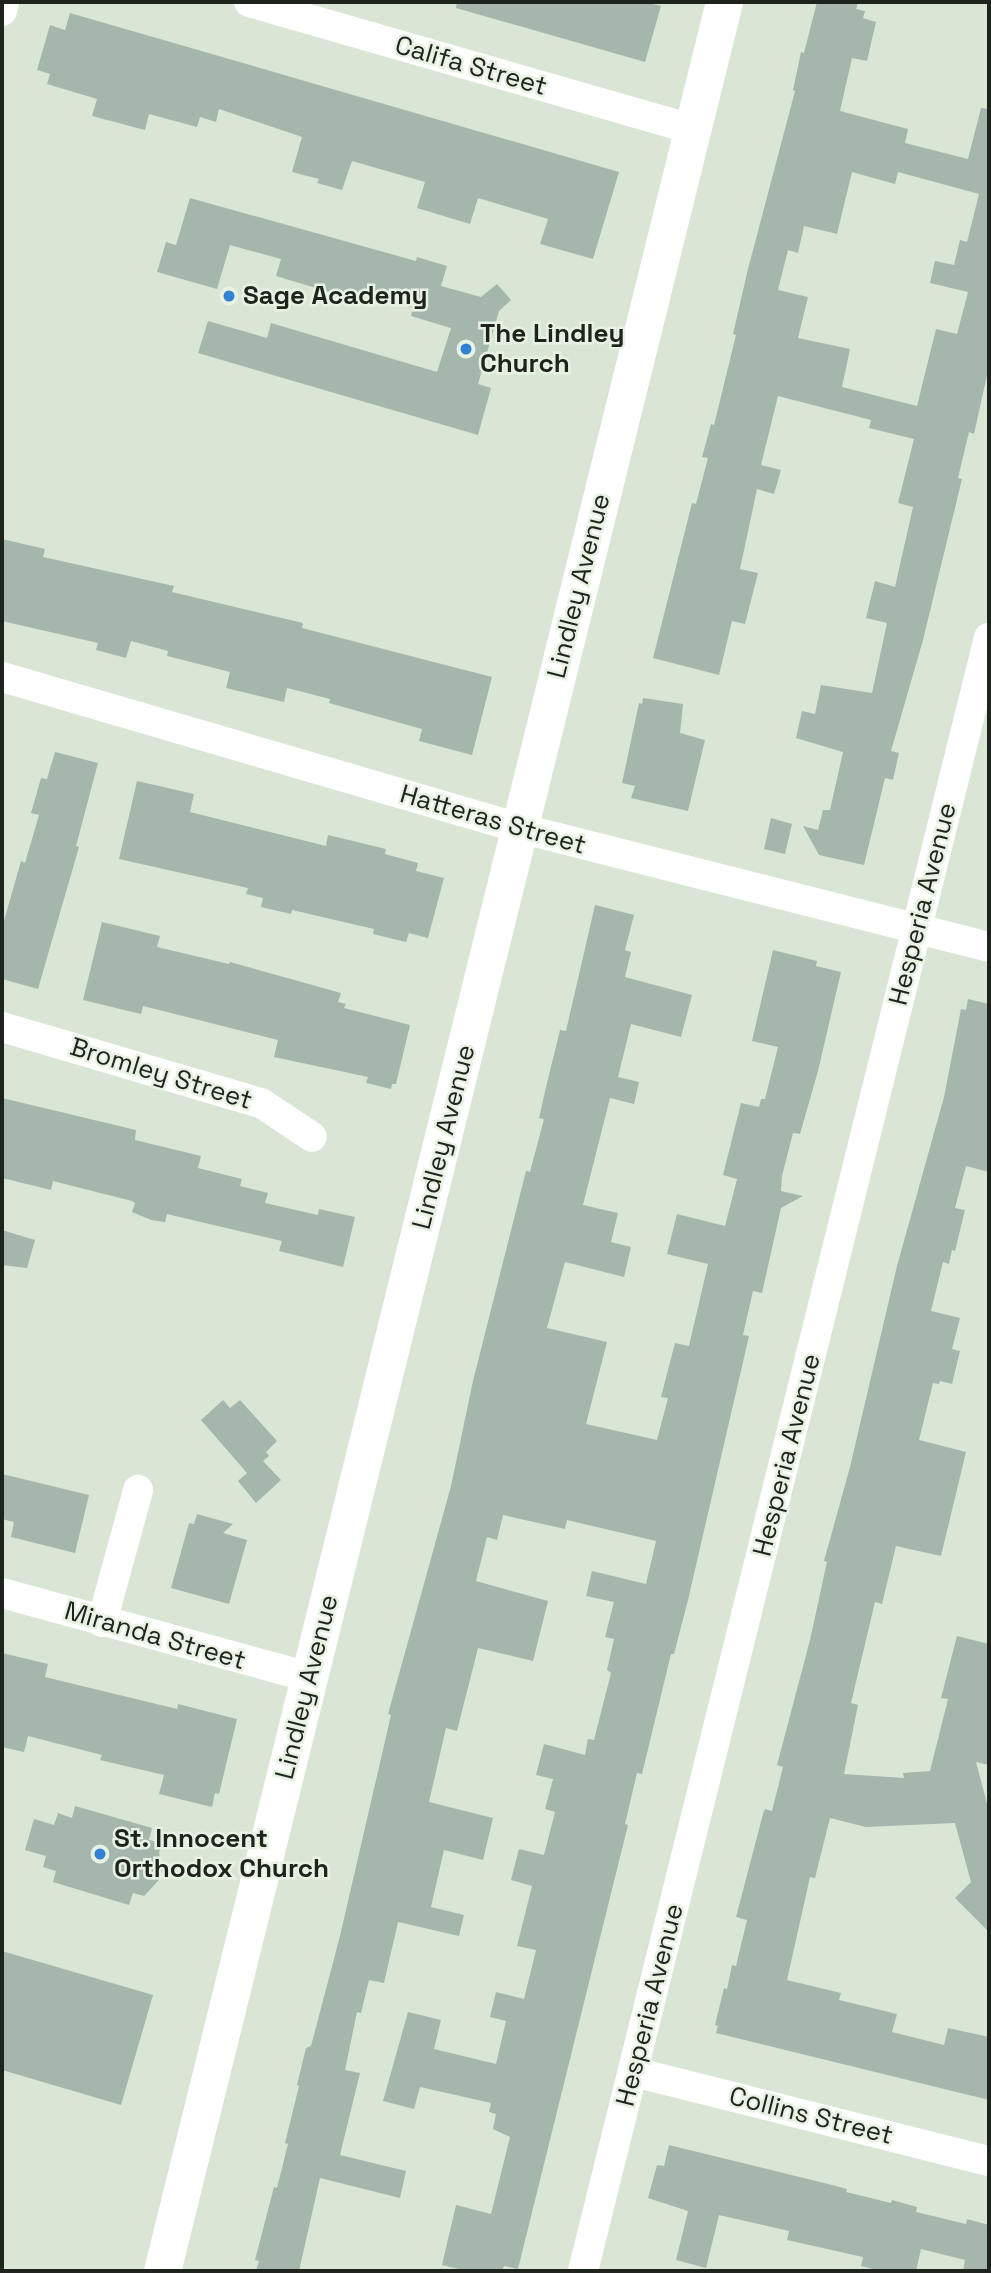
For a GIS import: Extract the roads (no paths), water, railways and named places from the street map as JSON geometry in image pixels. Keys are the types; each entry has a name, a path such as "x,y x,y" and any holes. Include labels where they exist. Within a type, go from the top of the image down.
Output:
{"main road":[{"name":"Lindley Avenue","path":"162,2271 724,2"}],"street":[{"path":"2,11 4,2"},
{"name":"Califa Street","path":"249,2 692,129"},
{"name":"Hesperia Avenue","path":"583,2271 989,638"},
{"name":"Hatteras Street","path":"4,686 519,828 989,947"},
{"name":"Bromley Street","path":"2,1027 261,1103 312,1137"},
{"path":"102,1622 138,1490"},
{"name":"Miranda Street","path":"2,1593 309,1678"},
{"name":"Collins Street","path":"634,2072 989,2161"}],"place":[{"name":"Sage Academy","path":"229,296"},
{"name":"The Lindley Church","path":"466,349"},
{"name":"St. Innocent Orthodox Church","path":"100,1854"}]}
